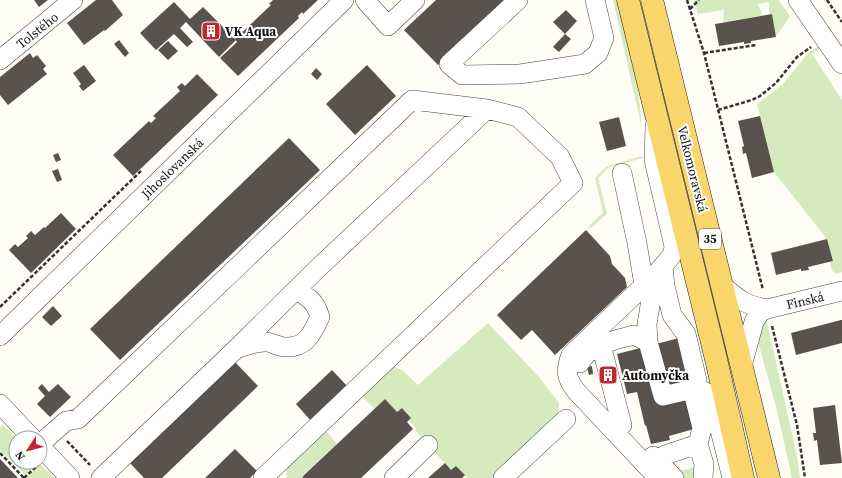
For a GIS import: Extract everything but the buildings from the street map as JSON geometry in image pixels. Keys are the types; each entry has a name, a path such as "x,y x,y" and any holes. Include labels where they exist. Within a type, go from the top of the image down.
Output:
{"main road":[{"name":"Velkomoravská","path":"628,0 716,359 743,478"},
{"name":"Velkomoravská","path":"652,0 769,478"}],"street":[{"name":"Tolstého","path":"0,60 73,0"},
{"name":"Jihoslovanská","path":"0,336 344,0"},
{"path":"365,0 388,26 415,0"},
{"path":"518,0 449,64 462,74 520,74 585,64 598,53 604,38 595,0"},
{"path":"798,0 842,64"},
{"path":"48,442 66,421 78,419 412,100 487,109 518,117 560,157 573,183 263,478"},
{"path":"96,472 236,349 487,109"},
{"path":"655,109 654,160 674,246 672,253 654,275 571,354 568,362 567,374 571,384 577,392 653,468 674,478"},
{"path":"622,173 637,243 654,275 665,286 672,315 686,334 697,380 695,400 702,428 698,444 704,464 703,478"},
{"path":"654,275 647,324 648,342 663,396 697,388 707,393 712,398 732,478"},
{"name":"Finská","path":"722,285 741,302 753,307 768,309"},
{"path":"236,349 253,343 267,342 285,347 298,345 309,338 320,317 316,305 309,298 296,290"},
{"name":"Finská","path":"742,366 754,322 760,312 842,291"},
{"path":"648,342 634,335 601,345 590,350 578,367 579,376 586,387 622,425 653,468"},
{"path":"601,345 622,425"},
{"path":"0,404 24,430"},
{"path":"503,478 566,419"},
{"path":"653,468 664,455 698,444"},
{"path":"394,478 428,445"},
{"path":"48,458 70,478"}],"path":[{"path":"687,0 704,53 797,425 805,478"},
{"path":"690,9 699,0"},
{"path":"827,0 842,22"},
{"path":"704,53 756,45"},
{"path":"718,110 752,100 760,96 776,83 797,57 812,46"},
{"path":"66,440 96,472"},
{"path":"0,453 24,478"}],"green space":[{"path":"613,0 618,0 633,59 642,129"},
{"path":"694,0 779,0 790,16 776,37 772,14 769,14 769,2 758,4 763,16 723,22 724,10 698,14"},
{"path":"819,46 821,48 812,54 842,100 842,272 835,274 832,270 830,262 833,261 827,239 774,172 757,104 783,84 808,53"},
{"path":"643,156 643,158 609,167 598,178 607,214 590,229 588,227 603,212 595,178 607,166"},
{"path":"766,318 797,456 800,478 792,478 776,407 757,338"},
{"path":"488,323 539,377 559,403 558,420 495,478 467,478 456,466 451,470 415,430 416,428 408,420 411,417 402,408 397,412 385,399 375,409 361,395 392,366 402,370 418,385"},
{"path":"3,425 8,430 8,458 0,450 0,428"},
{"path":"325,430 337,444 302,476 304,478 287,478 287,466"},
{"path":"697,466 698,478 679,478 674,473"},
{"path":"20,470 30,470 25,475"},
{"path":"34,470 46,470 54,478 27,478"}],"place":[{"name":"VK Aqua","path":"211,31"},
{"name":"Automyčka","path":"608,375"}]}
